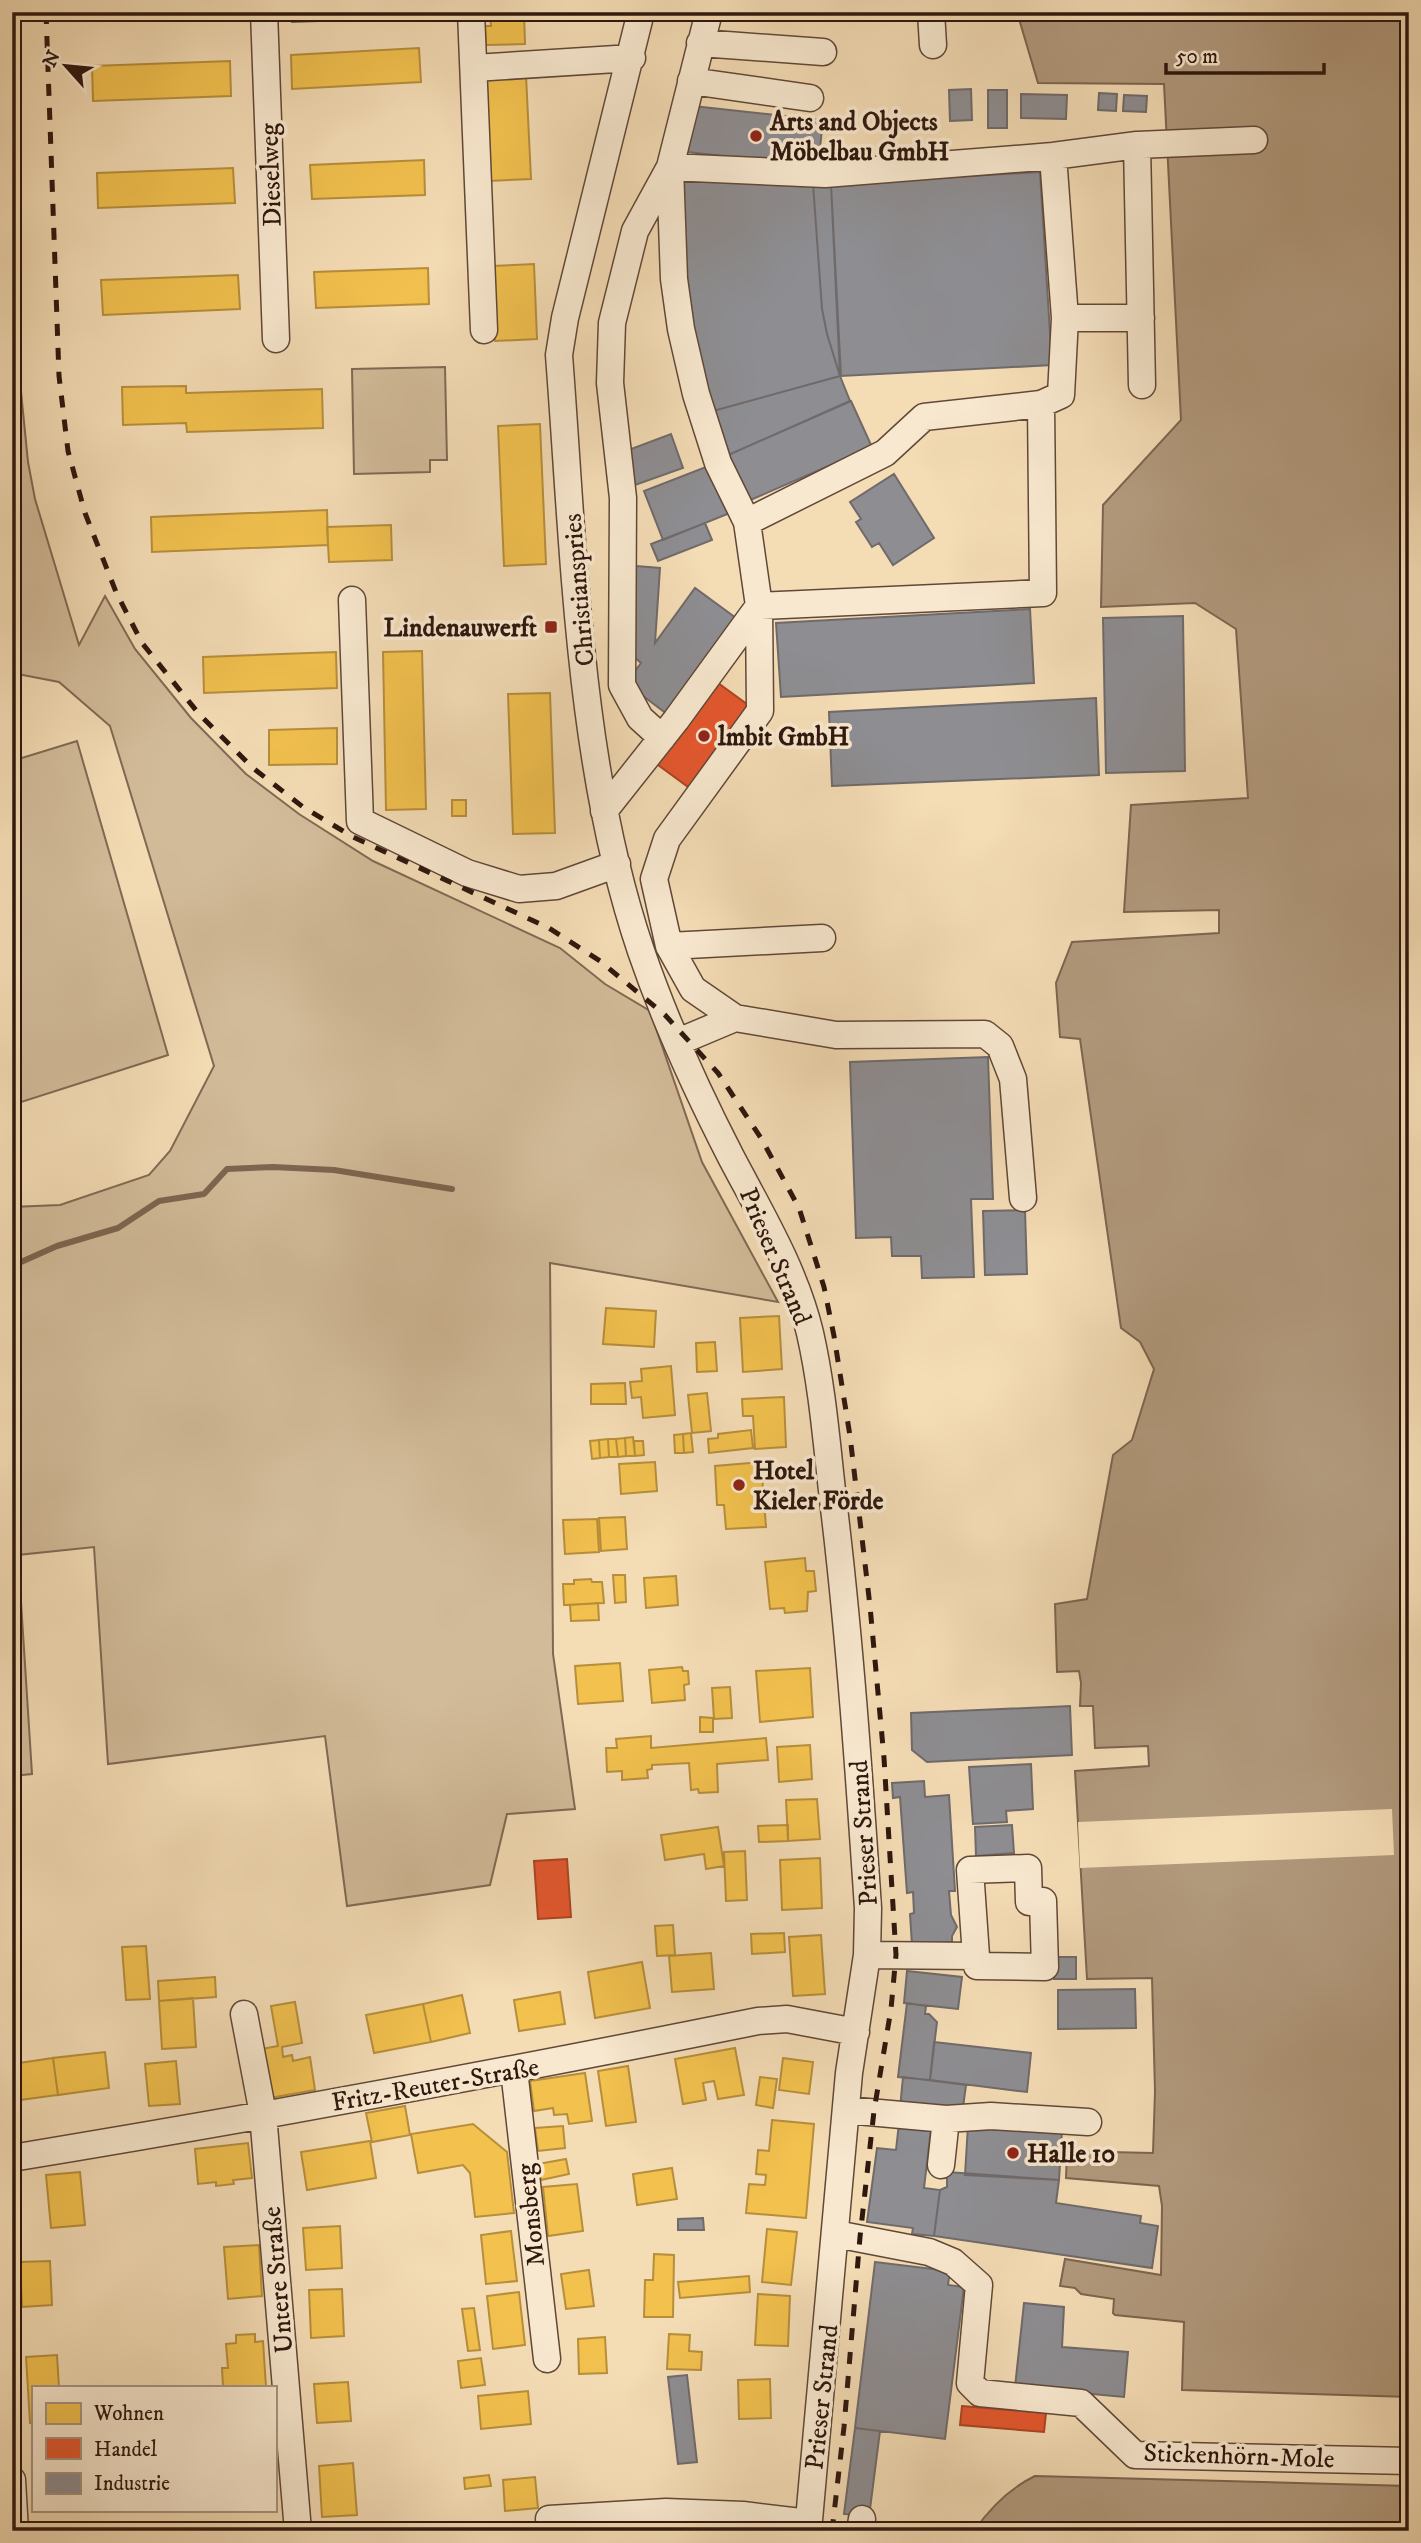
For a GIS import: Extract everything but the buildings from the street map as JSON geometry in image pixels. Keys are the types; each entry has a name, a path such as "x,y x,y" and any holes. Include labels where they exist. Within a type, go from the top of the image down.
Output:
{"street":[{"name":"Dieselweg","path":"264,12 275,339"},
{"path":"471,12 484,330"},
{"name":"Christianspries","path":"641,12 632,58 565,318 559,355 585,680 604,811 640,948 678,1042 729,1153"},
{"path":"662,738 639,718 622,685 623,498 610,383 612,323 635,231 670,167 709,12"},
{"path":"931,12 933,45"},
{"path":"700,43 822,52"},
{"path":"474,68 632,58"},
{"path":"691,81 810,98"},
{"path":"670,167 825,174 1053,156 1137,145 1254,140"},
{"path":"1137,145 1142,385"},
{"path":"747,522 885,453 924,417 1041,404 1061,395 1065,318 1053,156"},
{"path":"670,167 674,279 681,329 696,394 718,463 747,522 759,606 760,711 667,839 654,879 668,946 693,989 735,1018 836,1035 985,1034 1000,1046 1013,1079 1023,1198"},
{"path":"1065,318 1141,318"},
{"path":"759,606 1043,593 1041,404"},
{"path":"352,600 360,821 467,873 519,889 556,886 617,864"},
{"path":"604,811 662,738 759,606"},
{"path":"668,946 822,938"},
{"path":"678,1042 735,1018"},
{"name":"Prieser Strand","path":"729,1153 772,1233 802,1304 810,1336 826,1435 848,1624 868,1908 867,1955 846,2110 808,2527"},
{"path":"1028,1868 1029,1902 1043,1901 1045,1967 977,1966 976,1956 970,1870 1028,1868"},
{"path":"867,1955 976,1956"},
{"name":"Untere Straße","path":"244,2014 263,2114 299,2531"},
{"name":"Fritz-Reuter-Straße","path":"12,2158 211,2126 263,2114 514,2070 758,2021 787,2019 856,2032"},
{"name":"Monsberg","path":"514,2070 547,2359"},
{"path":"846,2110 946,2119 991,2116 1088,2122"},
{"path":"941,2165 946,2119"},
{"name":"Stickenhörn-Mole","path":"836,2234 929,2252 953,2262 979,2285 970,2383 979,2393 1080,2403 1135,2455 1409,2461"},
{"path":"12,2480 16,2531"},
{"path":"549,2519 666,2512 743,2515 808,2527"}],"shaded area":[{"path":"1017,12 1409,12 1409,2397 1182,2390 1184,2322 1115,2315 1114,2299 1081,2294 1075,2288 1060,2286 1065,2259 1161,2275 1162,2206 1159,2186 1066,2178 1067,2151 1153,2153 1155,2091 1152,1978 1087,1979 1075,1771 1149,1766 1148,1746 1095,1748 1093,1706 1080,1706 1079,1671 1057,1672 1055,1604 1087,1599 1113,1455 1132,1440 1154,1369 1140,1342 1121,1328 1080,1039 1060,1037 1056,983 1072,942 1219,933 1219,910 1124,912 1131,805 1248,798 1236,629 1195,603 1101,607 1103,505 1181,420 1164,84 1038,83"},
{"path":"12,327 16,341 28,462 35,499 79,645 105,596 135,649 191,718 246,774 299,814 373,861 560,948 605,984 650,1011 702,1162 778,1302 550,1263 553,1654 575,1809 507,1814 490,1885 347,1906 325,1736 108,1764 94,1547 18,1555 32,1774 12,1776 12,1207 60,1205 149,1175 170,1151 214,1066 110,726 59,682 12,673"},
{"path":"445,367 447,460 430,460 430,472 354,474 352,369"},
{"path":"77,741 168,1055 12,1105 12,761"},
{"path":"1035,2476 1409,2486 1409,2531 974,2531 1001,2499"}],"pier":[{"path":"1392,1809 1394,1855 1080,1868 1078,1822"}],"waterway":[{"path":"12,1266 57,1246 118,1228 159,1201 204,1194 227,1169 273,1167 334,1170 452,1189"}],"railway":[{"path":"46,12 59,376 68,451 85,513 116,592 142,643 199,714 253,768 303,807 353,837 549,928 600,961 665,1015 718,1073 761,1138 799,1208 824,1287 850,1436 870,1606 884,1758 896,1955 891,2009 874,2111 832,2531"}],"place":[{"name":"Arts and Objects Möbelbau GmbH","path":"756,136"},
{"name":"Lindenauwerft","path":"551,627"},
{"name":"lmbit GmbH","path":"704,736"},
{"name":"Hotel Kieler Förde","path":"739,1485"},
{"name":"Halle 10","path":"1013,2153"}]}
